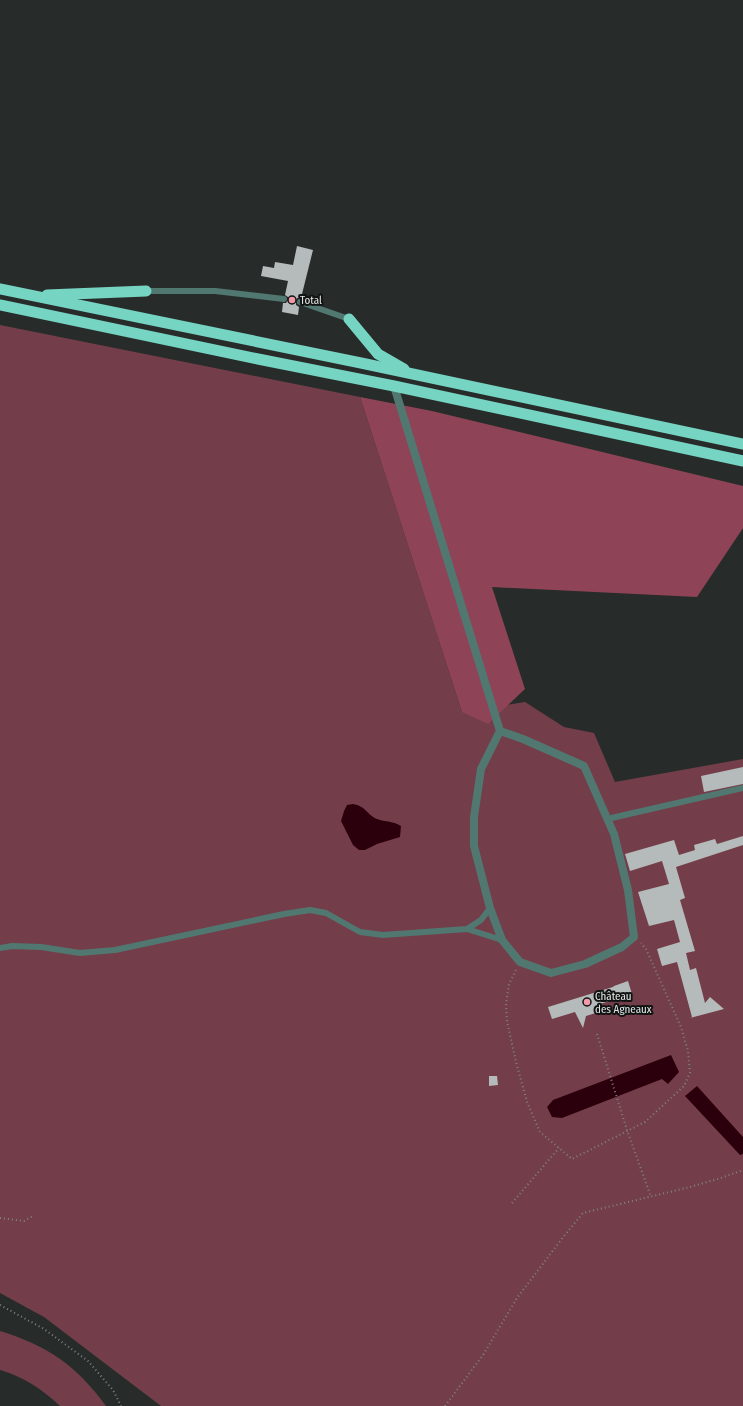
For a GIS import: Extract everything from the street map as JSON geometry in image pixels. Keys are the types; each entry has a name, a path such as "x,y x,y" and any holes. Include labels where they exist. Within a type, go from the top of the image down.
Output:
{"highway":[{"path":"0,289 414,374 743,444"},
{"path":"29,295 146,291"},
{"path":"0,305 258,360 394,386 743,461"},
{"path":"349,319 378,354 414,374"}],"street":[{"path":"394,386 500,731 481,769 474,817 474,846 490,908 502,940 520,962 551,973 585,964 622,947 634,937 628,890 614,834 584,766 523,739 500,731"}],"lane":[{"path":"146,291 215,291 284,298"},
{"path":"300,302 349,319"},
{"path":"607,819 743,788"},
{"path":"467,929 481,920 490,908"},
{"path":"0,948 12,946 41,947 80,953 115,950 284,914 310,910 326,913 360,932 383,935 467,929 502,940"}],"path":[{"path":"520,962 509,984 506,1004 508,1028 516,1062 527,1102 540,1132 572,1159 645,1122 684,1086 690,1074 688,1051 681,1027 646,948 634,937"},
{"path":"597,1034 627,1130 651,1197"},
{"path":"512,1203 559,1148"},
{"path":"445,1406 483,1355 517,1298 583,1212 690,1187 743,1170"},
{"path":"0,1218 24,1221 33,1216"},
{"path":"0,1305 44,1329 88,1361 113,1390 121,1406"}],"shaded area":[{"path":"0,325 360,397 462,712 525,702 564,727 594,733 615,782 743,759 743,1406 161,1406 44,1317 0,1293"},
{"path":"360,397 432,411 743,486 743,528 697,597 492,587 525,689 488,724 462,712"},
{"path":"353,804 361,807 377,819 401,826 400,837 377,844 365,850 359,850 353,845 341,821 347,805"},
{"path":"671,1055 679,1072 668,1084 662,1079 562,1118 552,1117 547,1107 553,1100"},
{"path":"697,1086 743,1137 743,1154 740,1155 685,1096"},
{"path":"0,1331 33,1343 60,1359 84,1379 106,1406 60,1406 32,1384 17,1376 0,1370"}],"building":[{"path":"297,246 313,250 301,298 297,298 296,301 296,305 299,307 298,315 282,312 283,303 286,303 288,300 288,297 285,295 288,281 261,276 263,266 274,268 275,262 293,265"},
{"path":"743,767 743,784 704,792 701,776"},
{"path":"743,836 743,845 676,867 685,898 680,900 695,951 686,953 690,970 696,968 705,1003 710,997 724,1009 690,1018 692,1017 677,962 662,966 657,949 680,942 674,920 649,926 638,892 669,884 662,861 630,871 625,854 674,840 679,855 695,850 694,845 715,839 717,844"},
{"name":"Château des Agneaux","path":"628,981 632,994 600,1004 602,1011 586,1016 583,1028 575,1012 552,1019 548,1007"},
{"path":"489,1076 497,1076 498,1085 489,1086"}],"place":[{"name":"Total","path":"292,300"},
{"name":"Château des Agneaux","path":"587,1002"}]}
